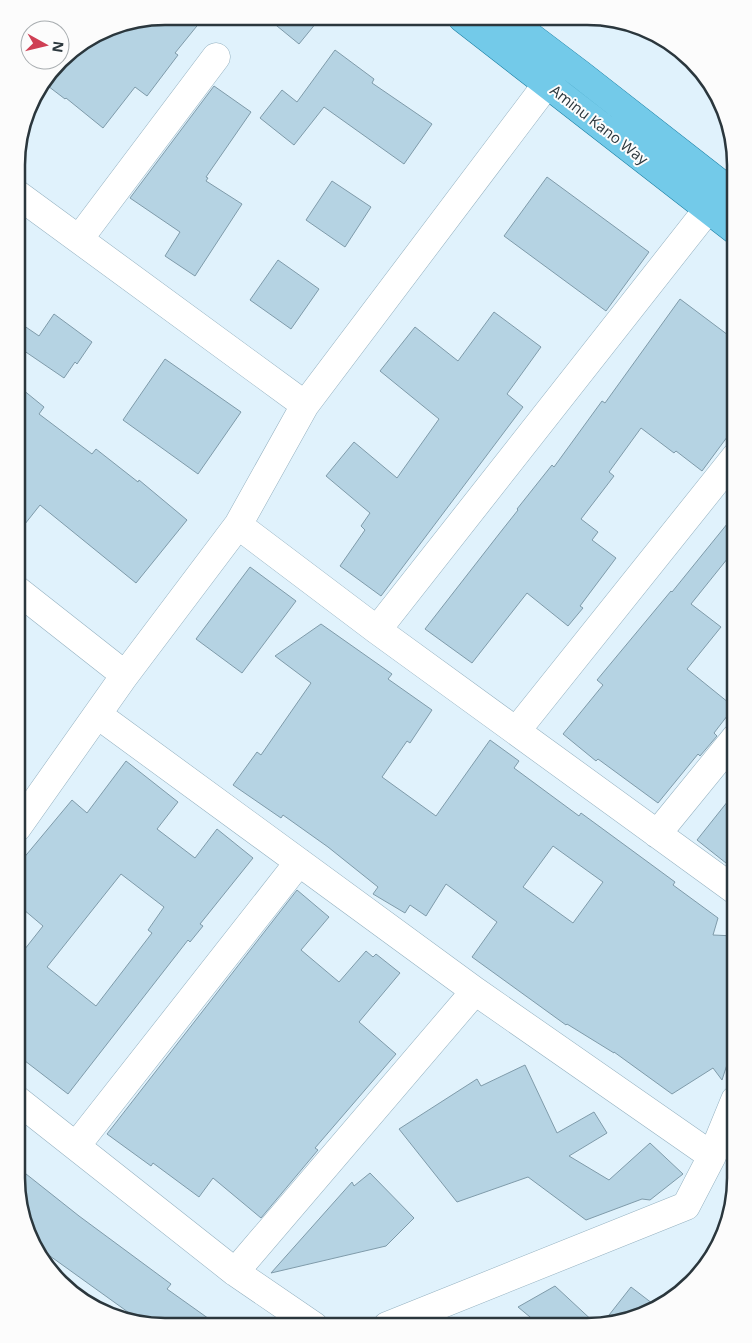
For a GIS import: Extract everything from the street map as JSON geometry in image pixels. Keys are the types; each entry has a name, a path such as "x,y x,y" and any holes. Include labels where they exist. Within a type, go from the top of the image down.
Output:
{"main road":[{"name":"Aminu Kano Way","path":"471,25 727,224"},
{"name":"Aminu Kano Way","path":"515,25 727,189"}],"street":[{"path":"79,239 216,57"},
{"path":"25,817 125,675 238,525 305,405 547,84"},
{"path":"25,200 305,405"},
{"path":"377,630 708,209"},
{"path":"517,730 727,467"},
{"path":"238,525 377,630 727,885"},
{"path":"25,596 125,675"},
{"path":"98,715 475,992 712,1156"},
{"path":"657,834 727,748"},
{"path":"76,1146 299,862"},
{"path":"235,1272 475,992"},
{"path":"25,1106 235,1272 302,1318"},
{"path":"407,1318 686,1206 712,1156 727,1119"}],"building":[{"path":"198,25 175,53 178,55 147,96 135,87 103,128 49,87 63,70 70,70 70,63 73,60 103,39 120,32 147,26"},
{"path":"276,25 314,25 299,44"},
{"path":"335,50 374,79 372,83 432,124 404,164 324,107 294,145 260,118 282,90 297,102"},
{"path":"214,86 251,112 206,177 208,178 206,181 242,204 195,276 165,256 180,232 130,198"},
{"path":"547,177 649,252 606,311 504,236"},
{"path":"332,181 371,207 345,247 306,220"},
{"path":"278,260 319,289 291,329 250,300"},
{"path":"680,299 727,334 727,437 702,471 641,428 609,472 614,476 581,519 598,532 592,540 616,558 580,606 583,608 568,626 527,593 472,663 425,629 552,465 554,467 602,401 605,403"},
{"path":"494,312 541,347 507,394 523,407 381,596 340,566 365,530 361,526 370,513 326,476 354,442 397,478 439,419 380,371 415,327 458,361"},
{"path":"54,314 92,342 77,364 75,362 64,378 25,351 25,326 39,336"},
{"path":"165,359 241,412 198,474 123,420"},
{"path":"25,392 44,407 39,414 92,454 96,449 138,482 139,480 187,520 136,583 40,505 25,524"},
{"path":"727,524 727,559 691,604 721,627 687,669 727,701 727,716 714,733 717,736 700,756 698,754 658,803 598,759 596,761 563,734 603,685 597,680"},
{"path":"250,567 296,601 242,673 196,639"},
{"path":"321,624 392,674 388,679 432,710 410,743 407,741 382,777 436,816 490,740 519,761 514,768 579,816 581,813 675,882 673,885 718,918 713,935 727,936 727,1065 722,1080 713,1068 672,1094 614,1052 566,1025 472,957 497,922 446,884 426,916 410,905 405,913 373,894 378,887 328,847 283,815 281,818 233,785 257,752 261,755 311,683 275,656","holes":["553,846 603,882 573,923 523,887"]},
{"path":"126,761 178,802 157,829 195,858 217,829 253,858 200,924 203,926 190,942 188,940 68,1094 25,1061 25,949 43,926 25,911 25,856 72,800 87,813","holes":["121,874 164,907 148,930 152,933 96,1006 47,967"]},
{"path":"727,802 727,864 697,840"},
{"path":"297,890 329,917 301,950 339,982 366,951 373,957 376,954 400,973 359,1022 396,1054 315,1148 318,1150 261,1218 213,1178 199,1197 153,1163 151,1166 107,1134"},
{"path":"525,1065 557,1133 594,1112 607,1133 569,1156 609,1180 650,1143 683,1174 650,1200 642,1199 586,1220 528,1177 457,1202 399,1129 477,1079 481,1086"},
{"path":"25,1173 171,1284 167,1289 208,1318 147,1317 129,1313 50,1256 39,1240 32,1223 26,1196"},
{"path":"370,1173 414,1218 386,1246 271,1273 352,1182 354,1186"},
{"path":"555,1286 589,1318 531,1318 518,1307"},
{"path":"631,1287 651,1303 632,1311 608,1316"}]}
